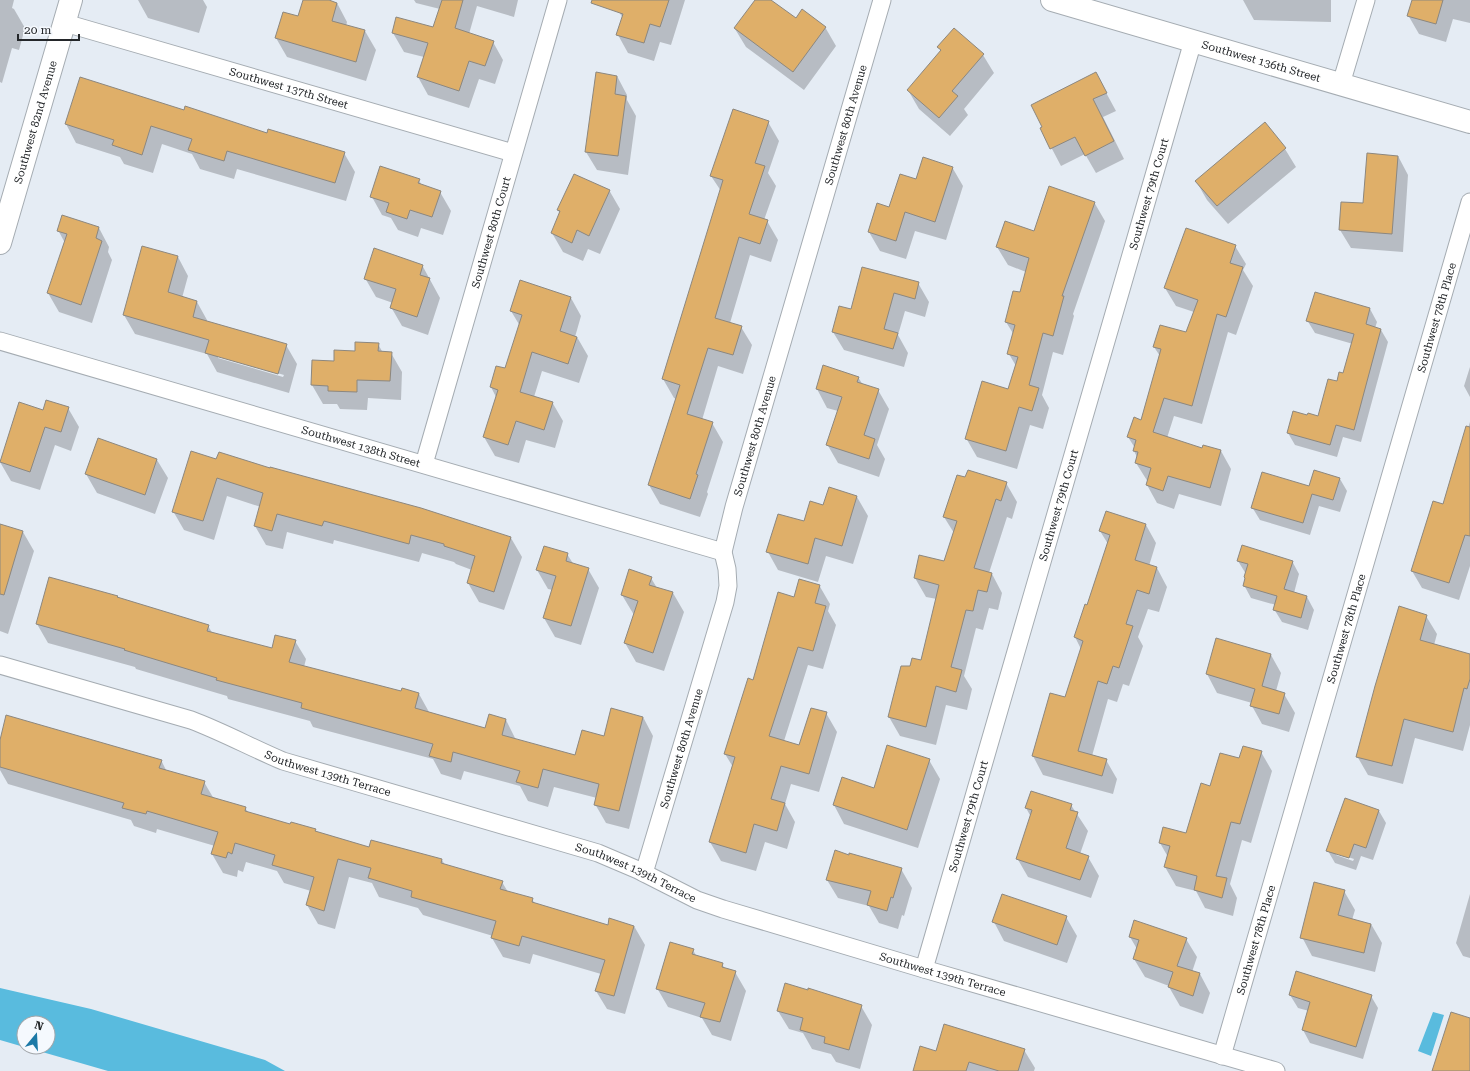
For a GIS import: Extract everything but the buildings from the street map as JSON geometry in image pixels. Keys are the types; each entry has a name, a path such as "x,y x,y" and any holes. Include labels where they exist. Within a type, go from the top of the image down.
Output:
{"street":[{"name":"Southwest 82nd Avenue","path":"0,243 71,0"},
{"name":"Southwest 80th Court","path":"424,464 558,0"},
{"name":"Southwest 80th Avenue","path":"644,874 725,602 728,586 727,569 723,552 734,507 882,0"},
{"name":"Southwest 136th Street","path":"1052,0 1470,122"},
{"path":"1341,84 1366,0"},
{"name":"Southwest 137th Street","path":"65,23 513,153"},
{"name":"Southwest 79th Court","path":"924,969 1193,41"},
{"name":"Southwest 78th Place","path":"1222,1056 1470,202"},
{"name":"Southwest 138th Street","path":"0,341 723,552"},
{"name":"Southwest 139th Terrace","path":"0,665 191,720 210,727 245,745 283,761 598,853 617,860 697,900 723,909 1276,1071"}],"water":[{"path":"0,988 91,1009 265,1060 285,1071 108,1071 53,1055 56,1055 56,1015 16,1015 16,1045 0,1040"},
{"path":"1433,1012 1444,1015 1431,1056 1418,1051"}]}
